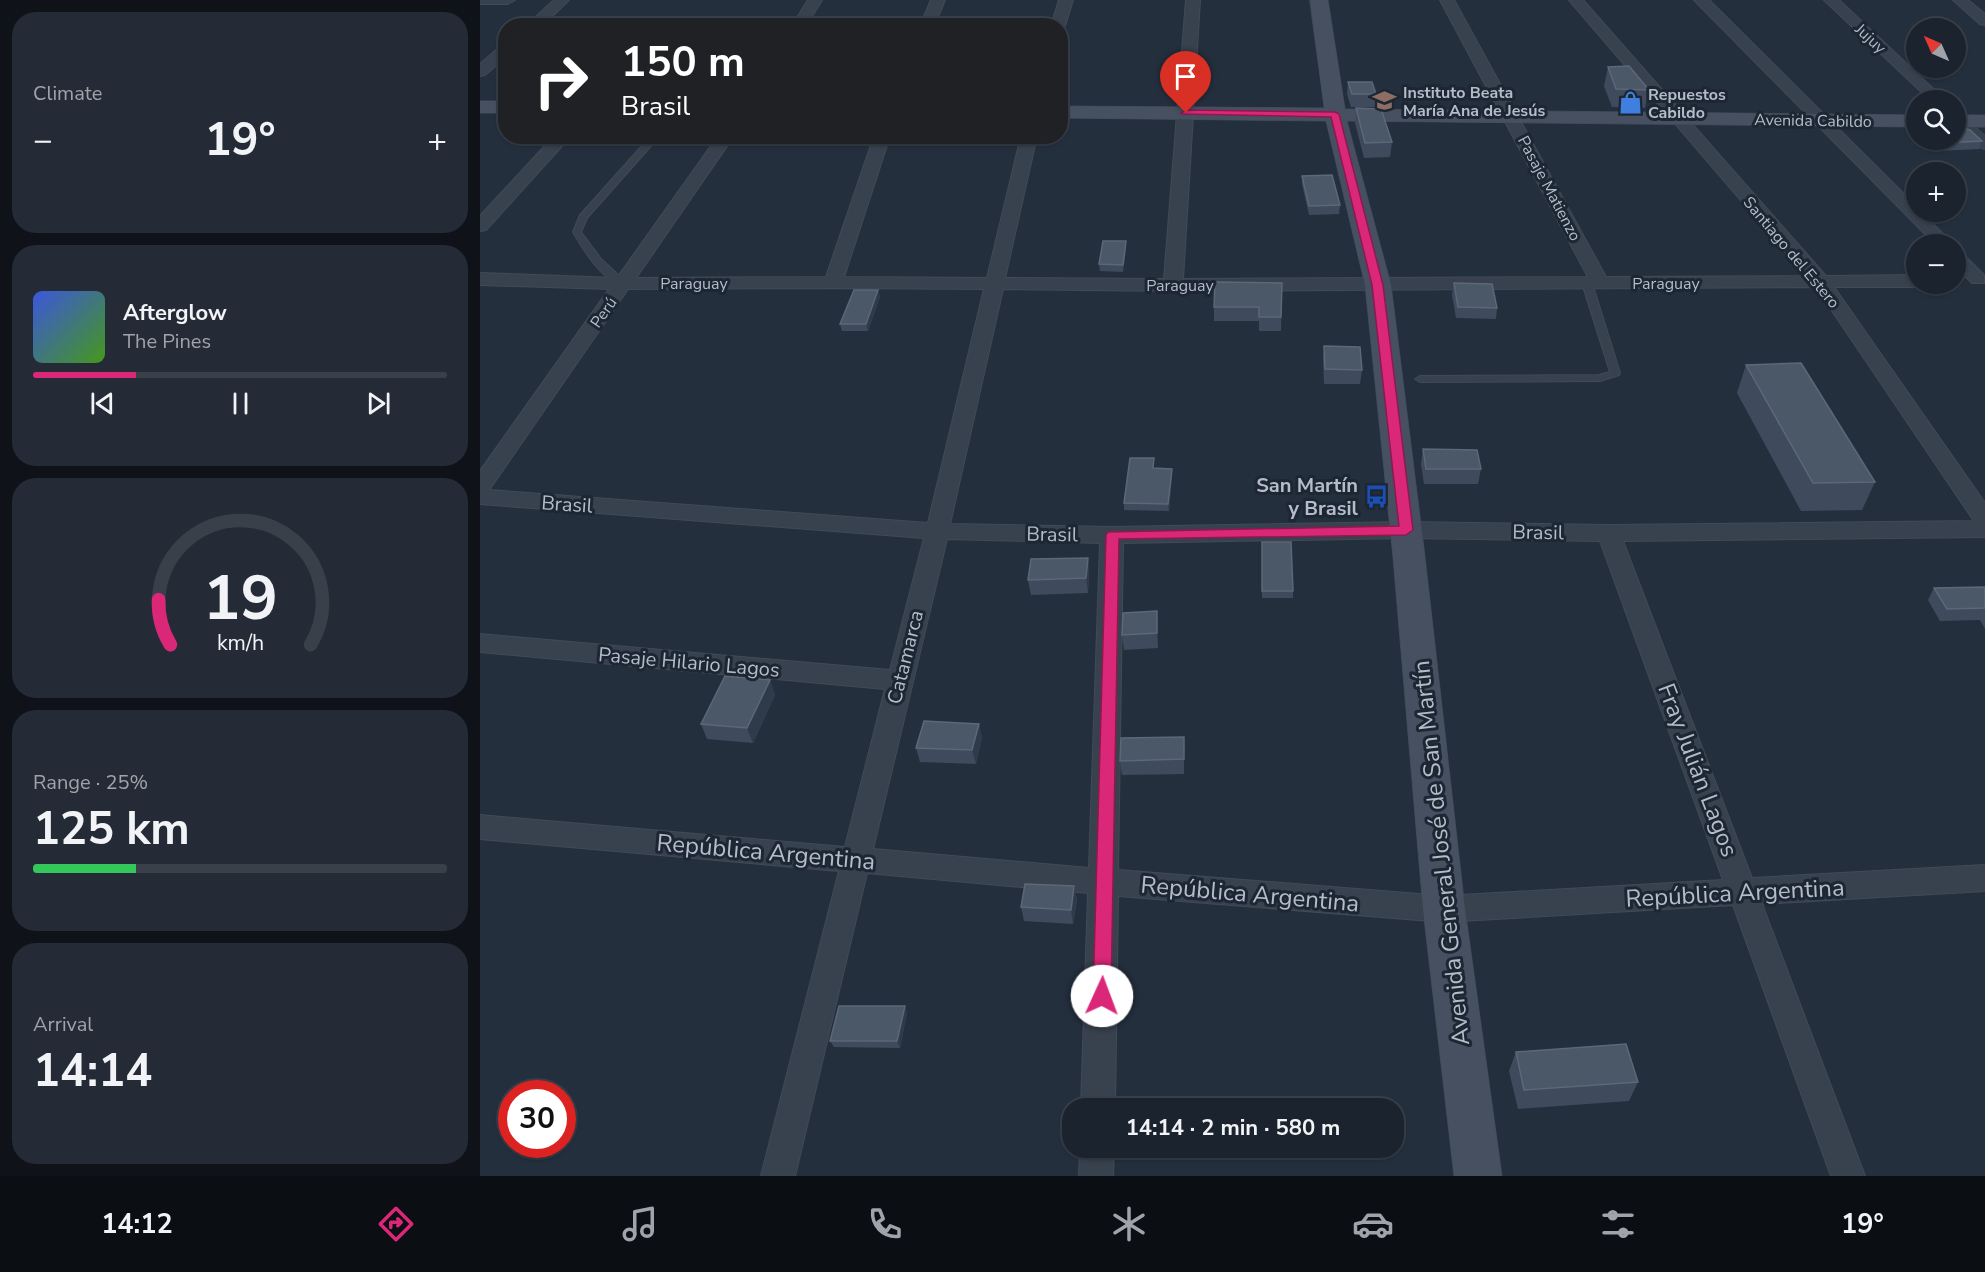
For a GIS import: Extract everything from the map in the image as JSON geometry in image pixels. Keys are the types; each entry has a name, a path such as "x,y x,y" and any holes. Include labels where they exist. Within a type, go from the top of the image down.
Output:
{"street":[{"path":"480,0 508,0"},
{"path":"542,18 562,0"},
{"path":"804,18 815,0"},
{"path":"930,18 938,0"},
{"path":"1060,18 1065,0"},
{"path":"1173,285 1193,0"},
{"name":"Avenida General José de San Martín","path":"1319,0 1335,114 1378,285 1406,530 1444,909 1478,1176"},
{"name":"Pasaje Matienzo","path":"1447,0 1511,116 1593,283"},
{"name":"Santiago del Estero","path":"1576,0 1822,283 1985,520"},
{"path":"1701,0 1934,234"},
{"name":"Jujuy","path":"1831,0 1927,90"},
{"path":"1960,0 1985,21"},
{"path":"480,72 498,56"},
{"path":"480,107 498,107"},
{"name":"Avenida Cabildo","path":"1068,112 1906,121"},
{"path":"1966,121 1985,122"},
{"path":"1966,128 1985,144"},
{"path":"480,226 556,144"},
{"name":"Perú","path":"480,487 720,144"},
{"path":"833,282 879,144"},
{"name":"Catamarca","path":"778,1176 938,531 1027,144"},
{"path":"1966,266 1981,279"},
{"name":"Paraguay","path":"480,279 623,284 833,282 1173,285 1906,281"},
{"path":"1966,280 1981,279"},
{"name":"Brasil","path":"480,497 938,531 1112,535 1406,530 1609,533 1985,529"},
{"name":"Fray Julián Lagos","path":"1609,533 1848,1176"},
{"path":"1098,1098 1106,882 1112,535"},
{"name":"Pasaje Hilario Lagos","path":"480,643 899,681"},
{"name":"República Argentina","path":"480,827 1444,909 1985,878"},
{"path":"1096,1176 1097,1158"}],"lane":[{"path":"623,284 605,271 591,255 577,232 583,217 648,144"},
{"path":"1420,379 1600,378 1615,373 1593,283"}],"building":[{"path":"1629,66 1649,90 1616,89 1608,67"},
{"path":"1348,82 1372,82 1376,94 1352,94"},
{"path":"1356,108 1381,109 1392,142 1365,143"},
{"path":"1966,129 1970,130 1982,141 1966,142"},
{"path":"1332,175 1340,205 1309,206 1302,176"},
{"path":"1103,241 1126,241 1123,265 1099,264"},
{"path":"1215,282 1282,283 1281,317 1259,317 1259,307 1214,307"},
{"path":"1454,283 1492,284 1497,308 1458,307"},
{"path":"854,290 878,290 866,324 840,324"},
{"path":"1324,346 1360,347 1362,370 1325,369"},
{"path":"1801,363 1875,482 1813,483 1746,365"},
{"path":"1423,449 1477,450 1481,469 1426,469"},
{"path":"1130,458 1154,458 1153,468 1172,469 1168,504 1124,503"},
{"path":"1262,542 1291,542 1293,591 1262,591"},
{"path":"1088,558 1086,578 1028,580 1031,559"},
{"path":"1985,587 1985,608 1947,609 1934,588"},
{"path":"1157,611 1157,633 1122,635 1123,613"},
{"path":"725,676 770,680 747,728 701,724"},
{"path":"924,721 979,724 972,750 916,748"},
{"path":"1184,737 1184,759 1120,761 1121,738"},
{"path":"1025,884 1074,886 1071,910 1021,907"},
{"path":"839,1006 905,1006 897,1041 830,1041"},
{"path":"1626,1044 1638,1082 1524,1090 1516,1052"}],"place":[{"name":"Instituto Beata María Ana de Jesús","path":"1385,101"},
{"name":"Repuestos Cabildo","path":"1630,103"},
{"name":"San Martín y Brasil","path":"1376,497"}],"route":[{"path":"1102,996 1112,535 1406,530 1378,285 1335,114 1186,113"}]}
